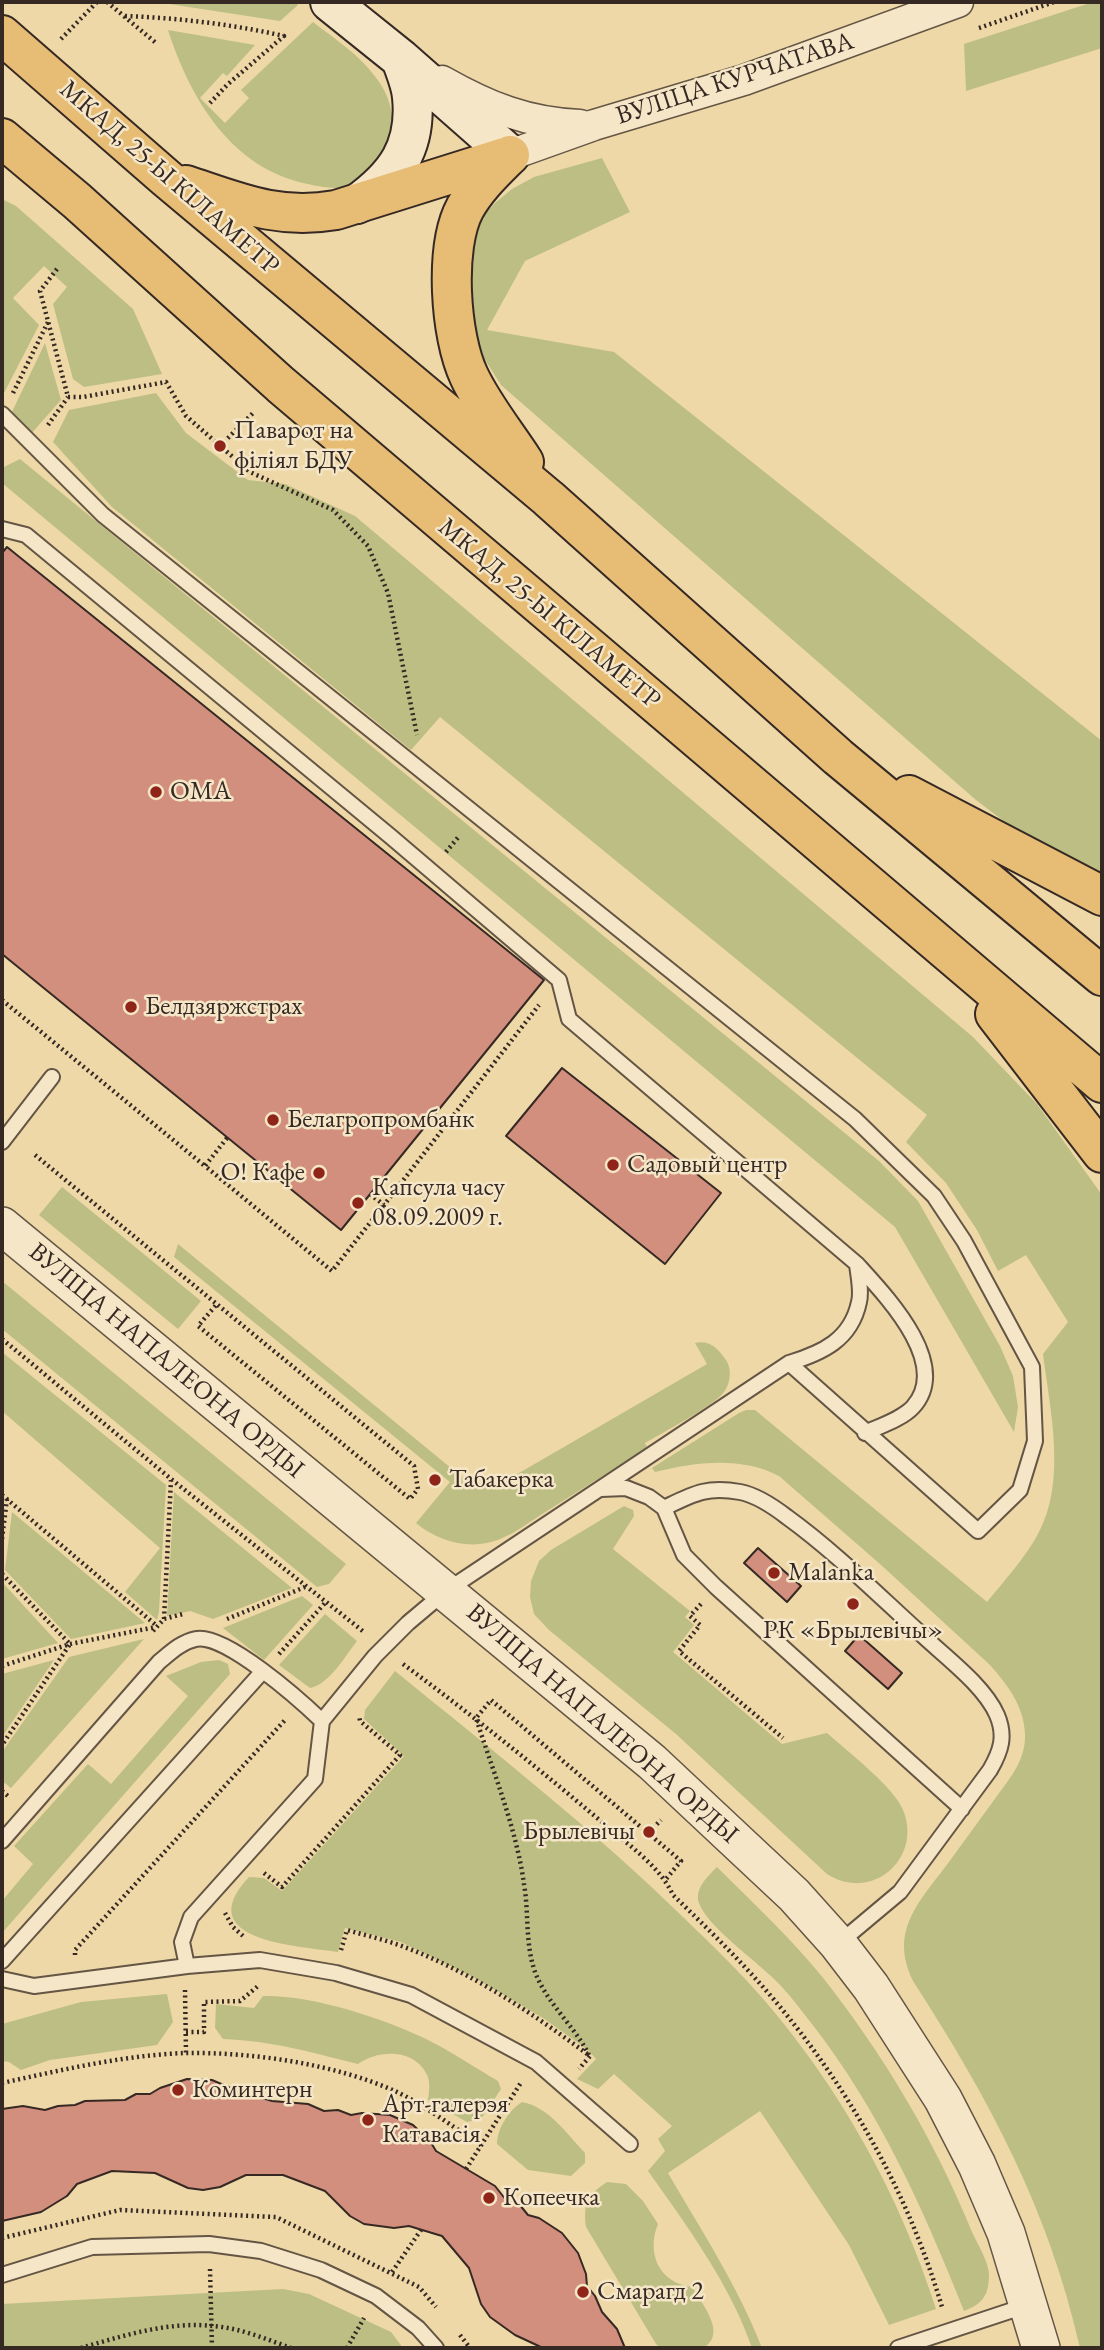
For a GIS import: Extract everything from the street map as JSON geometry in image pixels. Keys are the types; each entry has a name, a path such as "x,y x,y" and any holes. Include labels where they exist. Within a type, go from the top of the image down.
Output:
{"highway":[{"name":"МКАД, 25-Ы КІЛАМЕТР","path":"2,35 166,178 548,498 838,757 1102,976"},
{"name":"МКАД, 25-Ы КІЛАМЕТР","path":"2,138 77,201 281,386 1102,1083"},
{"path":"166,178 250,207 279,214 315,214 357,204 510,155"},
{"path":"510,155 480,184 464,210 455,236 452,269 454,325 468,374 548,498"},
{"path":"2,175 77,201"},
{"path":"838,757 1102,896"},
{"path":"949,954 1102,1153"}],"main road":[{"path":"330,2 401,59 510,155"},
{"path":"357,204 379,188 404,155 411,127 412,95 401,59"}],"street":[{"name":"ВУЛІЦА КУРЧАТАВА","path":"510,155 594,125 744,80 958,2"},
{"path":"401,59 478,101 512,114 550,124 594,125"},
{"name":"ВУЛІЦА НАПАЛЕОНА ОРДЫ","path":"2,1226 686,1792 794,1895 838,1944 899,2028 943,2099 992,2199 1030,2305 1041,2348"}],"lane":[{"path":"2,414 103,515 855,1119 933,1196 964,1241 1032,1367 1035,1441 1020,1490 978,1531 789,1363"},
{"path":"2,529 26,535 559,980 569,1020 857,1264 888,1299 917,1344 925,1367 925,1388 912,1409 865,1433"},
{"path":"2,1142 52,1077"},
{"path":"187,1966 182,1942 191,1917 315,1779 322,1721 384,1648 446,1591 789,1363 817,1355 834,1343 849,1327 860,1301 857,1264"},
{"path":"601,1489 626,1488 649,1497 664,1508 684,1555 962,1809"},
{"path":"664,1508 700,1490 741,1492 764,1502 788,1517 855,1574 973,1682 996,1712 1003,1732 998,1756 962,1809 900,1892 838,1944"},
{"path":"2,1841 159,1662 181,1644 197,1638 213,1640 263,1671 322,1721"},
{"path":"2,1961 263,1671"},
{"path":"2,1979 34,1986 187,1966 260,1960 336,1973 411,1995 536,2062 630,2144"},
{"path":"2,2275 92,2246 209,2244 261,2251 321,2270 376,2296 418,2328 436,2348"},
{"path":"898,2348 1030,2305"}],"path":[{"path":"36,65 97,2"},
{"path":"107,2 156,43"},
{"path":"125,16 234,26 284,36 210,103"},
{"path":"57,269 40,290 68,397 83,397 166,382 186,416 250,472 333,510 368,546 388,593 425,773"},
{"path":"2,414 48,322"},
{"path":"220,446 281,386"},
{"path":"442,857 477,815"},
{"path":"2,1000 332,1271 559,980"},
{"path":"205,1166 227,1138"},
{"path":"35,1155 217,1304 414,1466 418,1489 410,1500 198,1326 217,1304"},
{"path":"370,1194 384,1205"},
{"path":"2,1339 325,1603 476,1718 666,1879 673,1895 770,1995 809,2043 848,2100 897,2186 932,2273 950,2331"},
{"path":"164,1619 171,1479"},
{"path":"4,1497 157,1626"},
{"path":"2,1539 4,1497"},
{"path":"2,1574 70,1644"},
{"path":"215,1624 305,1587"},
{"path":"716,1587 690,1616 700,1625 679,1651 783,1738"},
{"path":"278,1654 325,1603"},
{"path":"2,1666 70,1644 157,1626 164,1619 190,1613"},
{"path":"2,1745 70,1644"},
{"path":"476,1718 491,1700 649,1832 681,1861 666,1879"},
{"path":"77,1980 75,1950 301,1701"},
{"path":"253,1870 262,1872 282,1887 400,1755 360,1721 358,1710"},
{"path":"476,1718 525,1884 527,1940 535,1972 554,2006 590,2056"},
{"path":"224,1906 225,1914 233,1927 248,1940"},
{"path":"338,1958 347,1930 399,1946 477,1982 537,2017 590,2056"},
{"path":"185,1986 186,2053"},
{"path":"186,2032 204,2032 204,2002 240,2001 258,1986"},
{"path":"2,2083 89,2064 186,2053 254,2057 326,2068 397,2092 481,2145"},
{"path":"565,2087 590,2056"},
{"path":"466,2169 536,2062"},
{"path":"212,2348 209,2244 213,2214"},
{"path":"81,2348 116,2337 168,2327 212,2325 252,2334 291,2348"}],"green space":[{"path":"156,2 294,2 298,5 280,21"},
{"path":"1093,2 1102,2 1102,48 966,91 964,44"},
{"path":"313,22 363,63 385,91 390,104 392,131 383,157 364,177 354,185 346,187 318,186 281,176 236,147 217,127 188,81 168,30 255,45 227,76 223,73 200,98 225,123 249,98 241,90"},
{"path":"602,158 630,212 525,261 487,330 614,352 1102,741 1102,873 1022,835 976,800 501,385 477,347 463,280 479,221 512,189 534,177"},
{"path":"2,199 16,206 133,309 162,374 84,387 73,379 53,304 67,287 44,266 13,298 39,325 2,397"},
{"path":"45,343 61,400 30,435 11,414"},
{"path":"156,393 186,433 248,480 285,484 355,516 973,1037 1037,1104 1102,1195 1102,2348 1080,2348 1052,2249 1034,2202 967,2069 913,1981 904,1953 905,1935 916,1907 1017,1767 1025,1743 1024,1724 1018,1705 989,1664 779,1476 734,1463 702,1464 655,1472 652,1468 739,1413 755,1410 987,1602 1027,1552 1047,1513 1052,1491 1054,1445 1043,1354 1068,1322 1026,1255 998,1271 977,1230 946,1183 906,1142 927,1115 440,717 411,750 112,507 53,442 69,410"},
{"path":"20,459 879,1161 918,1201 1000,1346 1013,1376 1018,1407 1014,1432 895,1227 2,483 2,468"},
{"path":"62,1187 201,1301 178,1329 39,1215"},
{"path":"178,1244 473,1484 488,1485 507,1480 707,1364 695,1343 707,1343 720,1352 729,1368 728,1383 719,1398 645,1443 647,1447 513,1533 481,1544 451,1542 416,1523 450,1482 174,1257"},
{"path":"2,1281 346,1564 329,1584 317,1587 2,1329"},
{"path":"2,1352 166,1485 157,1620 125,1592 160,1548 2,1411"},
{"path":"174,1492 292,1588 213,1619 190,1611 167,1616"},
{"path":"624,1506 633,1510 634,1516 613,1549 690,1611 685,1617 694,1625 673,1652 782,1744 827,1733 880,1780 898,1801 907,1828 906,1844 900,1859 889,1871 876,1879 861,1883 844,1882 827,1874 676,1734 549,1630 534,1614 530,1597 531,1581 539,1561 551,1550"},
{"path":"12,1512 145,1623 71,1639 5,1570"},
{"path":"2,1582 58,1643 2,1659"},
{"path":"302,1596 313,1605 264,1660 223,1628"},
{"path":"325,1614 357,1641 324,1681 310,1688 279,1665"},
{"path":"144,1639 11,1788 2,1781 2,1752 69,1657"},
{"path":"54,1660 2,1737 2,1674"},
{"path":"219,1660 228,1664 230,1674 2,1933 2,1901 33,1864 14,1846 88,1764 111,1784 188,1696 166,1676 201,1662"},
{"path":"395,1671 614,1853 705,1938 765,2001 819,2071 866,2146 905,2226 936,2309 889,2325 849,2245 760,2111 668,2173 742,2303 762,2348 752,2348 720,2278 648,2171 665,2151 658,2139 672,2126 614,2074 598,2089 577,2079 596,2059 588,2050 543,2018 473,1977 401,1942 345,1928 338,1952 276,1943 240,1927 232,1915 234,1898 249,1877 264,1878 282,1891 404,1756 364,1719 365,1710"},
{"path":"717,1867 812,1964 868,2039 907,2101 942,2165 987,2265 987,2289 983,2299 975,2306 964,2311 898,2162 836,2057 784,1989 721,1932 704,1912 698,1893"},
{"path":"167,1994 173,2022 157,2045 50,2060 21,2070 2,2061 2,2024 81,2002"},
{"path":"263,1996 324,2003 387,2022 452,2053 498,2081 501,2089 481,2119 467,2122 428,2100 428,2076 420,2065 404,2055 384,2054 358,2064 275,2045 223,2039 215,2028 216,2004 254,2008"},
{"path":"522,2102 549,2115 585,2153 585,2163 571,2176 528,2170 497,2144 505,2120"},
{"path":"607,2182 626,2184 643,2201 658,2224 654,2246 658,2265 671,2280 692,2287 711,2319 713,2335 703,2348 661,2348 656,2344 586,2227 585,2212 588,2201 595,2191"},
{"path":"283,2289 309,2294 391,2332 403,2348 2,2348 2,2304"}],"building":[{"name":"ОМА","path":"7,547 544,980 341,1230 2,954 2,553"},
{"name":"Садовый центр","path":"562,1068 721,1193 665,1264 506,1136"},
{"path":"758,1548 801,1586 787,1602 744,1563"},
{"path":"859,1635 902,1673 888,1689 845,1651"},
{"path":"187,2079 212,2080 242,2095 308,2104 324,2111 338,2110 351,2115 390,2115 413,2125 430,2141 436,2151 495,2186 506,2200 519,2204 528,2215 539,2218 562,2233 578,2253 586,2274 587,2286 602,2312 617,2329 625,2348 543,2348 515,2335 490,2317 481,2304 469,2268 442,2236 409,2226 394,2228 364,2224 350,2216 325,2191 283,2175 246,2175 220,2187 203,2190 188,2188 155,2173 112,2171 77,2184 67,2196 41,2212 2,2221 2,2109 23,2106 45,2110 85,2101 125,2100 136,2094 150,2094"}],"place":[{"name":"Паварот на філіял БДУ","path":"220,446"},
{"name":"ОМА","path":"156,792"},
{"name":"Белдзяржстрах","path":"131,1007"},
{"name":"Белагропромбанк","path":"273,1120"},
{"name":"Садовый центр","path":"613,1165"},
{"name":"О! Кафе","path":"319,1173"},
{"name":"Капсула часу 08.09.2009 г.","path":"358,1203"},
{"name":"Табакерка","path":"435,1480"},
{"name":"Malanka","path":"774,1573"},
{"name":"РК «Брылевічы»","path":"853,1604"},
{"name":"Брылевічы","path":"649,1832"},
{"name":"Коминтерн","path":"178,2090"},
{"name":"Арт-галерэя Катавасія","path":"368,2120"},
{"name":"Копеечка","path":"489,2198"},
{"name":"Смарагд 2","path":"583,2292"}]}
